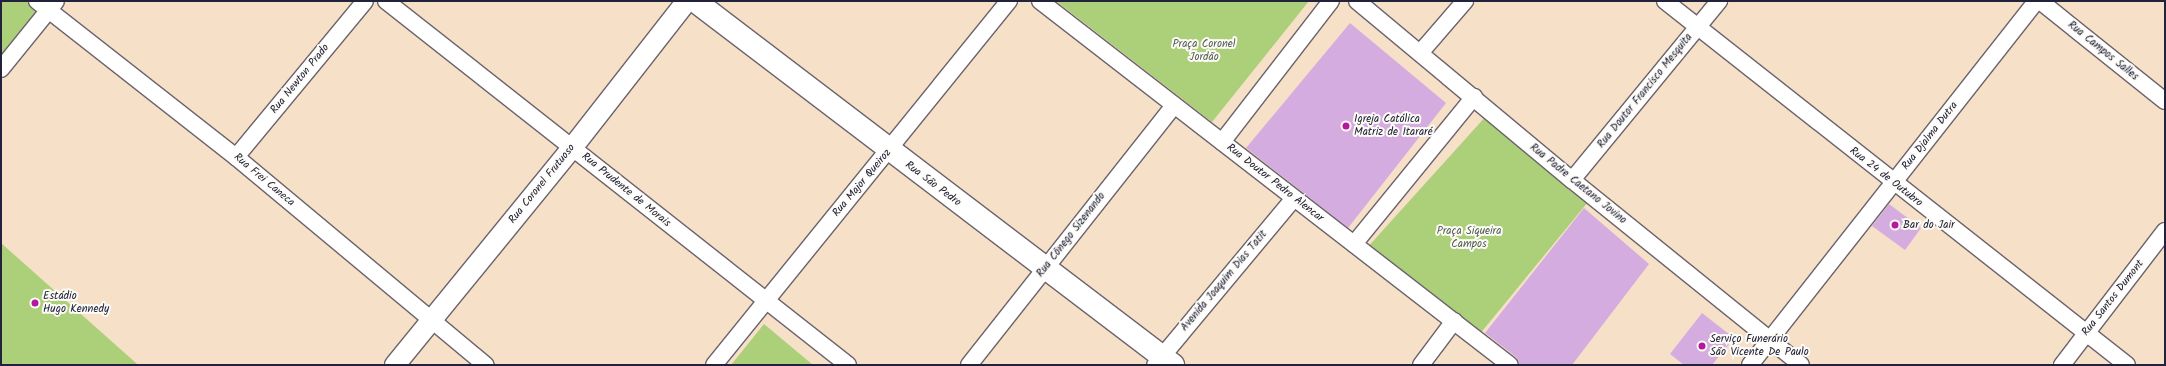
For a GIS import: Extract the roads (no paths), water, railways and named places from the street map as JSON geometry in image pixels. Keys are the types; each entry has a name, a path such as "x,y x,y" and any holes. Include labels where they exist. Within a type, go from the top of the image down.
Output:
{"main road":[{"name":"Rua São Pedro","path":"695,1 889,151 1045,267 1163,362"}],"street":[{"name":"Rua Newton Prado","path":"236,157 365,1"},
{"name":"Rua Prudente de Morais","path":"386,1 848,365"},
{"name":"Rua Coronel Frutuoso","path":"395,365 572,148 687,1"},
{"name":"Rua Major Queiroz","path":"714,365 764,300 889,151 1010,1"},
{"name":"Rua Doutor Pedro Alencar","path":"1040,1 1510,365"},
{"path":"1222,142 1331,1"},
{"name":"Rua Padre Caetano Jovino","path":"1357,1 1572,180 1801,365"},
{"path":"1420,53 1464,1"},
{"name":"Rua 24 de Outubro","path":"1665,1 1697,28 2127,365"},
{"name":"Rua Doutor Francisco Mesquita","path":"1572,180 1719,1"},
{"name":"Rua Djalma Dutra","path":"1750,365 2036,1"},
{"name":"Rua Campos Salles","path":"2040,1 2165,101"},
{"name":"Rua Frei Caneca","path":"47,4 236,157 486,365"},
{"path":"1,68 47,4"},
{"path":"1354,244 1474,97"},
{"name":"Rua Cônego Sizenando","path":"969,365 1174,105"},
{"name":"Avenida Joaquim Dias Tatit","path":"1163,362 1294,198"},
{"name":"Rua Santos Dumont","path":"2062,365 2165,231"},
{"path":"1421,365 1454,321"}],"place":[{"name":"Igreja Católica Matriz de Itararé","path":"1346,126"},
{"name":"Bar do Jair","path":"1895,225"},
{"name":"Estádio Hugo Kennedy","path":"35,303"},
{"name":"Serviço Funerário São Vicente De Paulo","path":"1702,346"}],"park label":[{"name":"Praça Coronel Jordão","path":"1204,51"},
{"name":"Praça Siqueira Campos","path":"1469,238"}]}
